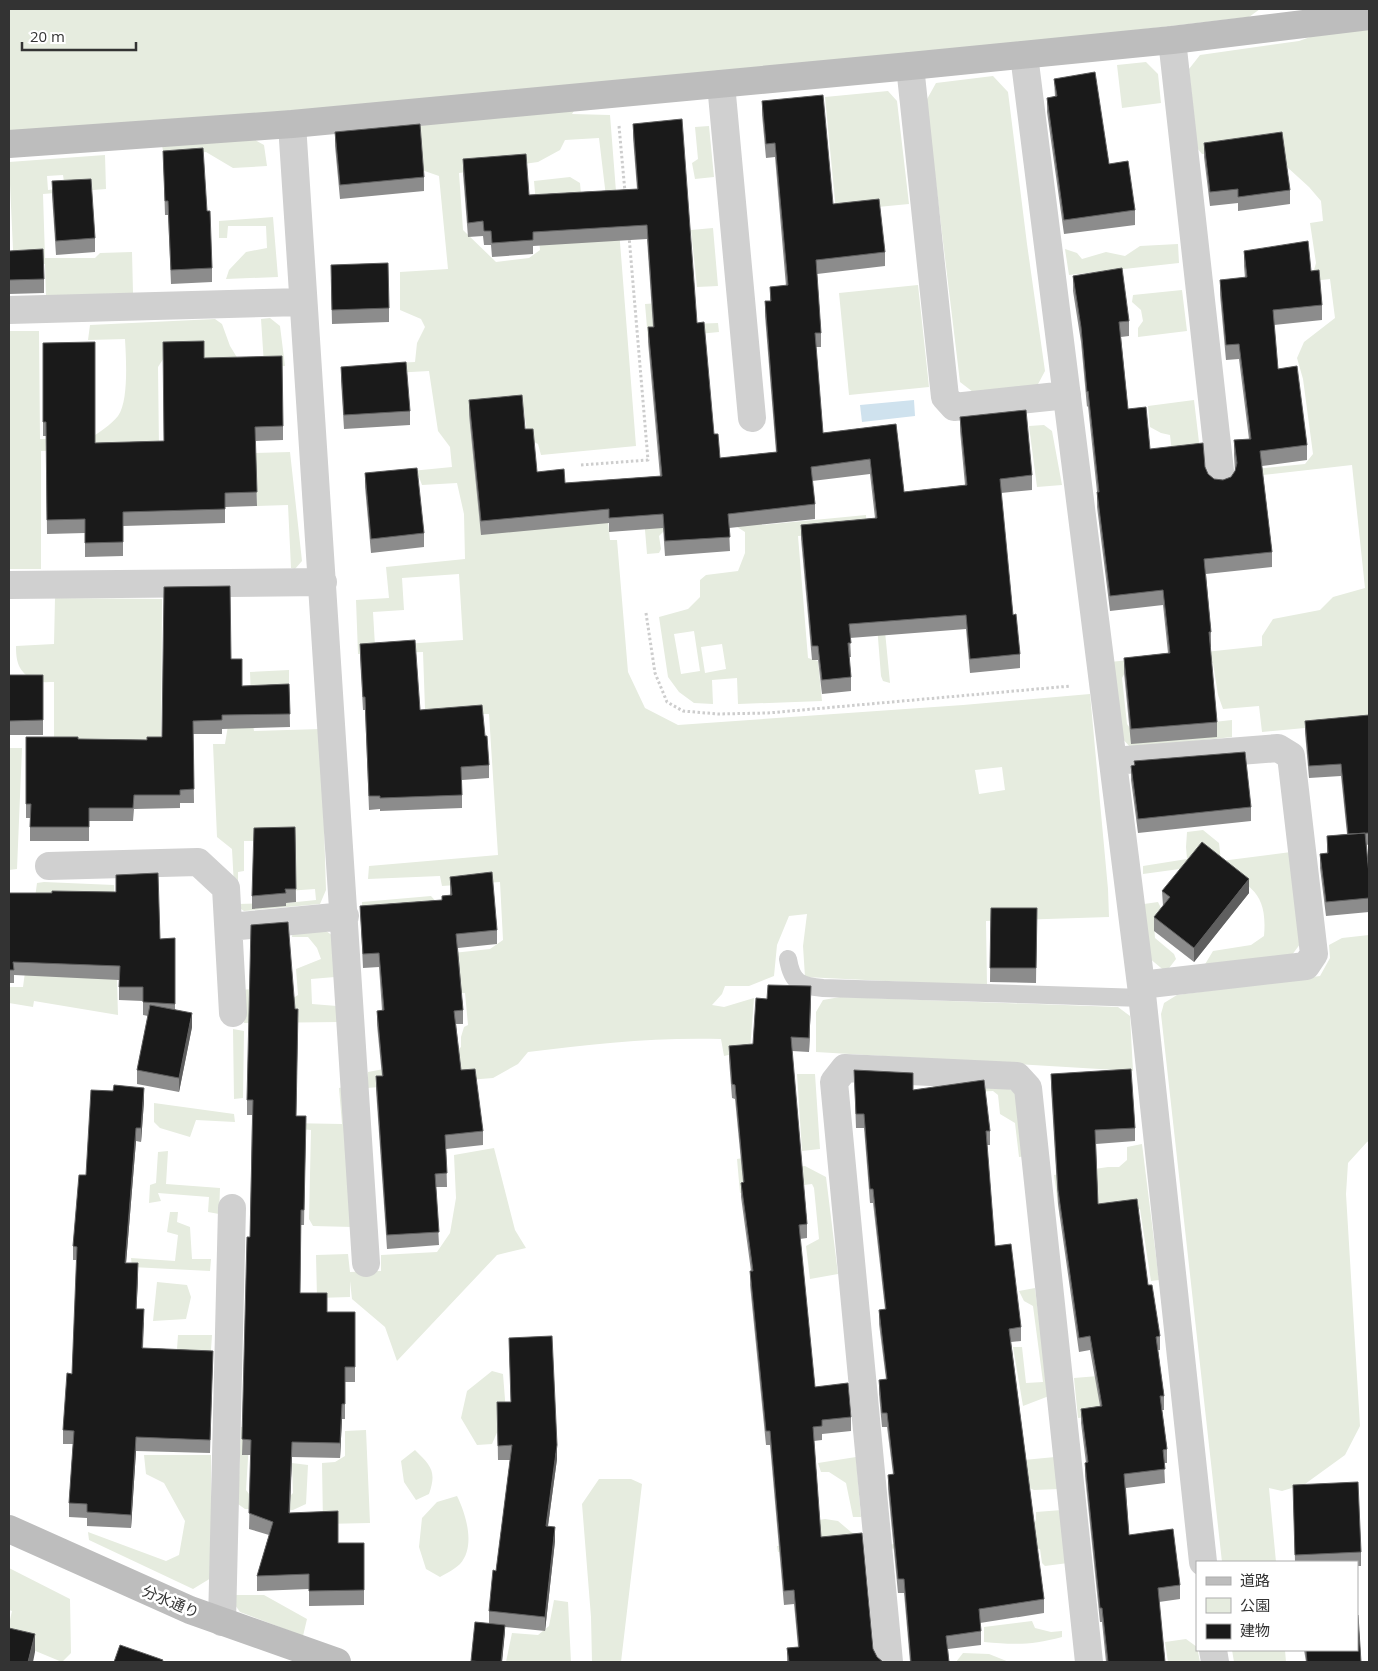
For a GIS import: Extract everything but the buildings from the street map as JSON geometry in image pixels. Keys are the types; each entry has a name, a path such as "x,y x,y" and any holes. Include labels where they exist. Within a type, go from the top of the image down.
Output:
{"street":[{"path":"9,144 292,124 616,94 1172,40 1369,16"},
{"path":"1172,40 1221,480"},
{"path":"1024,55 1142,992 1203,1561"},
{"path":"910,66 945,397 954,408 1067,395"},
{"path":"721,84 752,418"},
{"path":"292,124 345,916 366,1263"},
{"path":"9,310 303,302"},
{"path":"9,585 322,582"},
{"path":"1113,761 1278,748 1291,756 1314,954 1306,966 1142,992"},
{"path":"49,866 198,862 226,888 233,1013"},
{"path":"229,927 345,916"},
{"path":"888,1662 834,1082 845,1068 1017,1076 1028,1088 1089,1662"},
{"path":"222,1622 232,1208"},
{"name":"分水通り","path":"9,1529 190,1610 337,1662"}],"lane":[{"path":"788,959 790,975 803,986 813,987 1142,992"}],"path":[{"path":"616,94 625,192"},
{"path":"581,465 648,460 628,232"},
{"path":"646,613 655,674 667,702 683,711 718,714 768,713 1103,683"}],"green space":[{"path":"9,9 1260,9 1249,17 1024,43 590,84 572,114 610,115 636,446 541,455 538,444 528,439 523,405 481,535 604,485 610,540 617,540 628,672 645,708 678,725 1090,694 1109,917 986,921 987,986 805,977 803,946 807,914 789,916 777,945 774,976 749,986 725,986 722,994 712,1005 724,1007 754,998 750,1050 724,1056 721,1039 672,1039 600,1044 528,1052 518,1064 493,1078 367,1088 368,1072 451,1056 461,1047 464,1027 468,1025 465,993 424,995 362,916 362,902 431,896 439,905 453,953 490,949 503,940 500,882 442,886 440,876 368,879 369,866 498,855 489,714 442,714 425,709 423,652 358,654 356,600 389,598 386,567 465,559 464,514 457,483 422,485 419,477 401,479 401,472 452,467 450,447 438,431 429,371 375,374 376,364 415,362 417,343 425,327 421,319 400,310 400,272 448,269 439,176 416,168 373,131 9,135","holes":["599,138 607,205 583,216 580,183 570,177 534,181 540,250 529,258 496,262 463,230 459,173 538,162 560,150 565,140","459,574 463,640 375,646 373,612 404,610 402,578","1002,767 1005,790 979,794 975,770"]},
{"path":"1369,27 1369,722 1262,732 1259,706 1223,709 1218,695 1213,663 1127,669 1122,678 1127,724 1132,731 1232,720 1232,737 1131,748 1120,736 1110,662 1262,646 1262,636 1273,619 1320,610 1333,597 1365,588 1352,465 1254,476 1255,469 1305,464 1313,454 1303,379 1297,358 1304,342 1335,318 1330,279 1251,288 1253,281 1314,270 1316,263 1310,223 1323,221 1321,201 1309,187 1275,156 1202,154 1197,148 1189,69 1200,55 1299,41 1327,31"},
{"path":"1146,62 1158,74 1161,103 1122,108 1117,65"},
{"path":"993,76 1008,92 1045,371 1037,386 973,392 960,382 926,101 936,83"},
{"path":"888,91 897,101 909,204 836,211 825,97"},
{"path":"709,126 714,177 695,179 692,163 698,159 695,127"},
{"path":"251,138 264,145 267,166 233,168 206,152 164,157 162,145"},
{"path":"105,155 106,189 43,194 45,258 95,258 100,253 132,252 133,293 46,296 45,264 9,265 9,253 13,250 9,162","holes":["63,175 65,188 48,190 47,176"]},
{"path":"273,217 278,277 226,279 229,270 246,252 267,248 266,226 228,226 227,238 219,238 219,221"},
{"path":"713,228 718,286 697,287 691,230"},
{"path":"1178,244 1179,263 1069,275 1065,249 1077,253 1082,259 1106,252 1125,256 1140,246"},
{"path":"918,285 929,387 849,395 839,293"},
{"path":"1182,290 1187,331 1138,337 1138,328 1143,321 1141,310 1132,302 1133,295"},
{"path":"687,301 691,324 718,323 719,332 648,339 645,304"},
{"path":"270,318 280,326 285,366 264,365 261,319"},
{"path":"215,319 222,324 230,346 241,364 208,364 200,349 169,350 158,367 159,448 41,451 41,569 9,569 9,331 39,331 40,439 88,440 108,426 118,416 124,400 126,379 125,339 88,340 90,325"},
{"path":"1194,400 1201,459 1173,461 1170,435 1150,427 1148,406"},
{"path":"1044,425 1052,431 1062,485 1037,487 1029,426"},
{"path":"290,452 302,561 295,569 291,568 288,505 257,506 255,453"},
{"path":"761,511 762,525 866,515 869,563 815,535 798,536 808,658 818,661 822,701 738,704 737,678 712,680 713,704 694,703 679,692 668,677 659,617 688,609 700,597 700,580 706,575 738,571 745,553 745,532 734,525 667,528 659,536 661,549 659,553 647,554 644,518","holes":["694,631 700,671 681,674 674,634","722,644 726,669 705,673 701,647"]},
{"path":"881,590 890,683 883,681 881,676 877,625"},
{"path":"55,598 162,599 161,747 54,746 54,682 36,681 24,673 17,661 16,646 54,644"},
{"path":"289,670 289,698 251,699 250,672"},
{"path":"231,707 250,707 254,731 321,729 326,890 320,904 244,911 235,905 232,849 217,837 213,744 225,744","holes":["244,841 295,841 276,903 238,904 238,872 244,871","315,889 316,900 287,903 287,891"]},
{"path":"9,748 22,748 17,869 9,870"},
{"path":"1203,830 1219,843 1221,861 1291,852 1303,940 1292,955 1204,966 1213,951 1251,945 1264,936 1264,921 1263,909 1254,891 1216,864 1143,874 1143,866 1187,859 1187,832"},
{"path":"37,883 114,885 118,1015 34,1001 33,1007 9,1003 9,987 23,987"},
{"path":"1158,902 1163,912 1154,924 1155,938 1174,954 1176,959 1166,972 1149,958 1144,904"},
{"path":"322,928 333,936 335,977 311,979 312,1004 337,1006 339,1022 244,1023 241,990 252,989 290,1000 298,995 296,969 321,959 317,948 308,937 292,937 293,929"},
{"path":"1369,935 1369,1141 1348,1163 1346,1194 1360,1426 1345,1455 1305,1484 1282,1491 1269,1488 1276,1561 1222,1561 1161,1014 1164,1003 1177,995 1320,976 1330,958 1329,945 1342,938"},
{"path":"840,997 1118,1007 1130,1016 1133,1071 816,1052 816,1012 823,1000"},
{"path":"233,1029 244,1031 243,1098 234,1099"},
{"path":"797,1074 815,1074 820,1149 802,1151"},
{"path":"933,1086 1007,1087 1021,1098 1027,1156 1019,1157 1015,1123 1000,1114 998,1095 993,1091 934,1094"},
{"path":"344,1087 353,1227 313,1226 309,1219 311,1130 287,1128 287,1123 342,1124 339,1088"},
{"path":"154,1103 234,1114 235,1122 196,1120 190,1137 160,1128 154,1122"},
{"path":"1142,1144 1159,1280 1151,1281 1140,1209 1060,1219 1054,1175 1119,1167 1127,1160 1127,1147"},
{"path":"494,1148 515,1230 526,1248 497,1255 397,1361 385,1327 352,1299 350,1281 350,1297 317,1298 316,1255 348,1254 350,1272 381,1271 381,1255 437,1252 450,1233 456,1198 454,1155"},
{"path":"168,1151 166,1184 220,1188 219,1214 208,1212 209,1197 158,1193 161,1201 149,1203 150,1185 156,1183 158,1152"},
{"path":"743,1158 778,1169 805,1166 826,1177 838,1274 810,1279 806,1246 819,1239 812,1184 740,1193 737,1159"},
{"path":"170,1212 178,1212 177,1222 190,1227 192,1259 211,1259 210,1271 132,1267 131,1258 175,1261 178,1235 167,1232"},
{"path":"157,1282 187,1285 191,1297 186,1319 153,1321"},
{"path":"1035,1288 1049,1396 1023,1406 1013,1347 1022,1347 1026,1383 1043,1382 1033,1306 1024,1301 1019,1291"},
{"path":"178,1335 212,1335 210,1365 176,1363"},
{"path":"492,1371 503,1374 506,1412 492,1444 477,1445 461,1418 467,1391"},
{"path":"1122,1374 1145,1411 1078,1418 1074,1378"},
{"path":"241,1427 250,1427 246,1490 252,1498 286,1500 293,1493 292,1463 308,1465 306,1504 293,1510 245,1509 238,1504"},
{"path":"366,1430 370,1523 323,1524 322,1463 335,1462 345,1456 345,1431"},
{"path":"415,1450 429,1465 432,1474 429,1494 416,1500 404,1482 401,1461"},
{"path":"144,1455 211,1455 211,1578 193,1589 89,1540 88,1532 166,1561 179,1555 185,1521 164,1483 146,1474"},
{"path":"856,1457 861,1517 853,1517 846,1483 829,1472 821,1472 818,1463"},
{"path":"1055,1457 1060,1489 1034,1490 1025,1486 1031,1527 1036,1520 1036,1512 1062,1510 1068,1563 1045,1566 1042,1563 1040,1549 969,1559 966,1541 889,1549 890,1545 907,1540 941,1468"},
{"path":"599,1479 631,1479 642,1484 621,1662 592,1662 591,1617 582,1504"},
{"path":"457,1496 464,1512 468,1530 468,1549 460,1564 440,1577 426,1569 419,1547 422,1518 437,1502"},
{"path":"819,1520 838,1521 851,1532 863,1538 863,1545 778,1552 777,1546 821,1541"},
{"path":"9,1568 70,1599 71,1653 62,1662 9,1640 9,1624 12,1611 9,1610"},
{"path":"235,1595 264,1595 307,1619 303,1636 240,1612 235,1605"},
{"path":"554,1600 568,1602 571,1662 506,1662 512,1633 538,1635 549,1626"},
{"path":"1032,1621 1035,1628 1051,1632 1062,1631 1062,1637 1023,1644 984,1642 984,1627"},
{"path":"1186,1639 1196,1646 1200,1662 1168,1662 1165,1642"},
{"path":"1232,1651 1285,1651 1286,1662 1234,1662"},
{"path":"963,1653 989,1654 1009,1662 956,1662"}],"water":[{"path":"914,400 915,416 862,422 860,405"}]}
